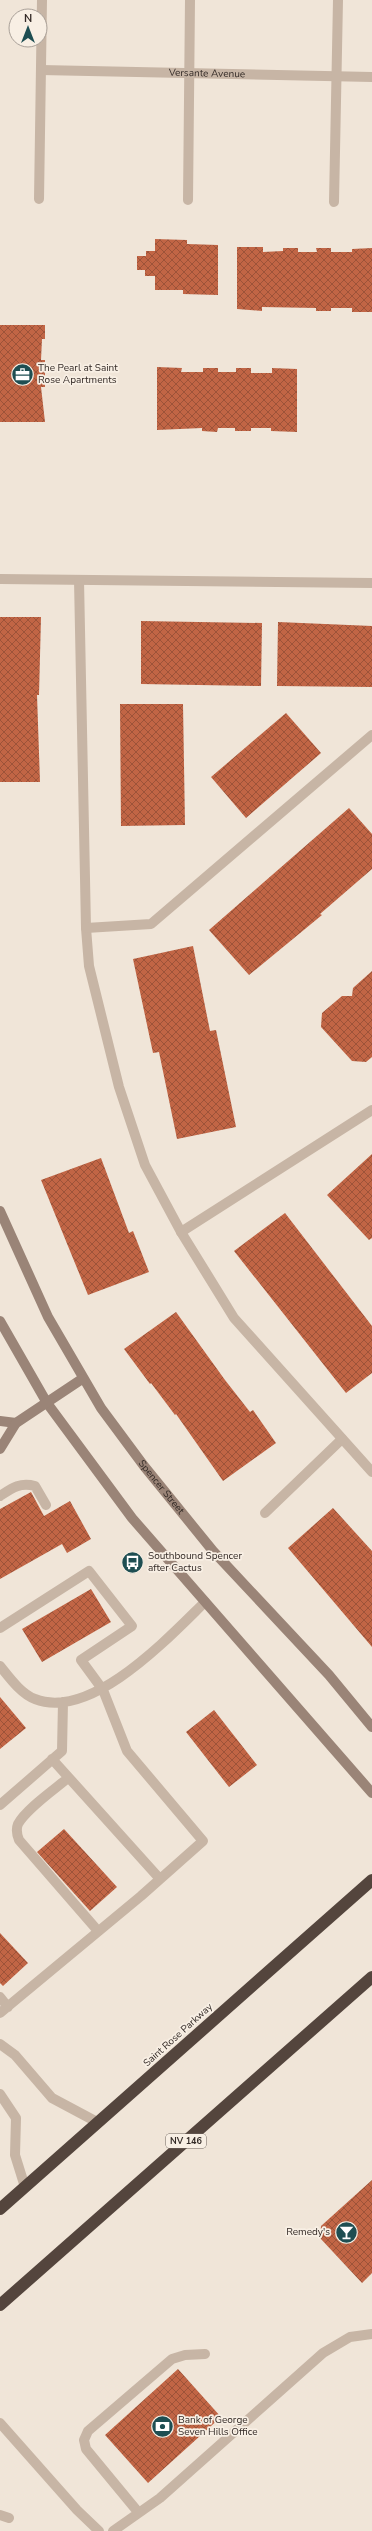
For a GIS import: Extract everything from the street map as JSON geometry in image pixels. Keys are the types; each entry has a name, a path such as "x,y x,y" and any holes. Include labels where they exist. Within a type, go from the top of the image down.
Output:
{"highway":[{"name":"Saint Rose Parkway","path":"0,2209 372,1880"},
{"name":"NV 146","path":"0,2306 372,1977"}],"main road":[{"name":"Spencer Street","path":"0,1211 48,1317 82,1379 144,1466 212,1551 329,1676 372,1727"},
{"path":"0,1321 47,1403 132,1518 372,1793"},
{"path":"0,1449 16,1423 82,1379"},
{"path":"0,1421 16,1423"}],"street":[{"path":"40,199 42,0"},
{"path":"188,200 190,0"},
{"path":"334,202 338,0"},
{"name":"Versante Avenue","path":"41,70 372,77"},
{"path":"0,579 372,583"},
{"path":"79,580 86,928 89,966 119,1088 145,1165 181,1232 234,1318 372,1472"},
{"path":"86,928 151,924 372,735"},
{"path":"181,1232 372,1110"},
{"path":"265,1513 342,1439"},
{"path":"0,1496 18,1485 27,1484 36,1486 46,1505"},
{"path":"0,1628 89,1571 132,1626 81,1660 103,1690 127,1751 203,1841 4,2010 0,1997"},
{"path":"0,1666 17,1686 34,1699 59,1704 103,1690 152,1653 204,1602"},
{"path":"0,1805 62,1751 64,1702"},
{"path":"52,1760 160,1879"},
{"path":"68,1778 26,1815 18,1824 17,1832 19,1840 98,1931"},
{"path":"0,2044 16,2055 52,2098 97,2122"},
{"path":"0,2094 16,2118 16,2155 25,2187"},
{"path":"113,2531 160,2498 323,2353 350,2337 372,2334"},
{"path":"138,2512 86,2449 84,2440 88,2431 172,2359 185,2355 204,2354"},
{"path":"0,2423 77,2510 99,2531"}],"building":[{"path":"155,239 187,240 187,244 218,245 218,295 183,294 183,290 155,290 155,276 145,276 145,270 137,270 137,256 146,256 146,251 155,251"},
{"path":"237,247 263,247 263,252 283,251 283,248 298,248 298,252 317,252 316,248 331,248 331,252 352,252 352,249 372,248 372,312 352,312 352,308 331,308 331,311 316,311 316,308 262,307 262,311 237,309"},
{"name":"The Pearl at Saint Rose Apartments","path":"0,325 45,325 45,339 42,339 41,360 45,360 45,387 41,387 45,422 0,422"},
{"path":"157,367 182,368 181,372 203,372 203,368 218,368 218,372 236,372 236,368 251,368 251,373 272,373 272,368 297,369 297,432 271,431 271,428 251,428 251,431 235,431 235,428 218,428 217,432 202,431 202,428 157,430"},
{"path":"0,617 41,617 39,695 37,695 40,782 0,782"},
{"path":"141,621 262,623 261,686 141,684"},
{"path":"278,622 372,626 372,687 277,686"},
{"path":"120,704 183,704 185,825 121,826"},
{"path":"286,713 321,753 246,818 211,777"},
{"path":"349,808 372,834 372,869 320,914 322,915 249,975 209,930"},
{"path":"193,946 210,1031 216,1030 236,1127 177,1139 159,1052 153,1053 133,959"},
{"path":"372,971 372,1057 366,1062 352,1061 321,1027 322,1013 342,996 352,996 353,988"},
{"path":"372,1154 372,1238 369,1240 327,1195"},
{"path":"101,1158 129,1233 133,1231 149,1272 88,1295 41,1180"},
{"path":"285,1213 372,1326 372,1373 346,1393 234,1251"},
{"path":"176,1312 225,1380 250,1412 253,1410 276,1443 223,1481 176,1414 175,1415 151,1383 150,1384 124,1349"},
{"path":"31,1492 44,1516 70,1501 91,1539 67,1553 62,1544 0,1579 0,1509"},
{"path":"333,1508 372,1551 372,1647 288,1548"},
{"path":"91,1589 111,1622 42,1662 22,1629"},
{"path":"0,1697 26,1728 0,1749"},
{"path":"214,1710 257,1765 229,1787 186,1732"},
{"path":"64,1829 117,1887 90,1911 37,1852"},
{"path":"0,1933 28,1963 3,1986 0,1983"},
{"name":"Remedy's","path":"372,2180 372,2273 362,2283 320,2238 321,2226"},
{"name":"Bank of George Seven Hills Office","path":"178,2369 221,2417 148,2483 105,2435"}],"place":[{"name":"The Pearl at Saint Rose Apartments","path":"23,374"},
{"name":"Southbound Spencer after Cactus","path":"132,1562"},
{"name":"Remedy's","path":"346,2232"},
{"name":"Bank of George Seven Hills Office","path":"163,2426"}]}
